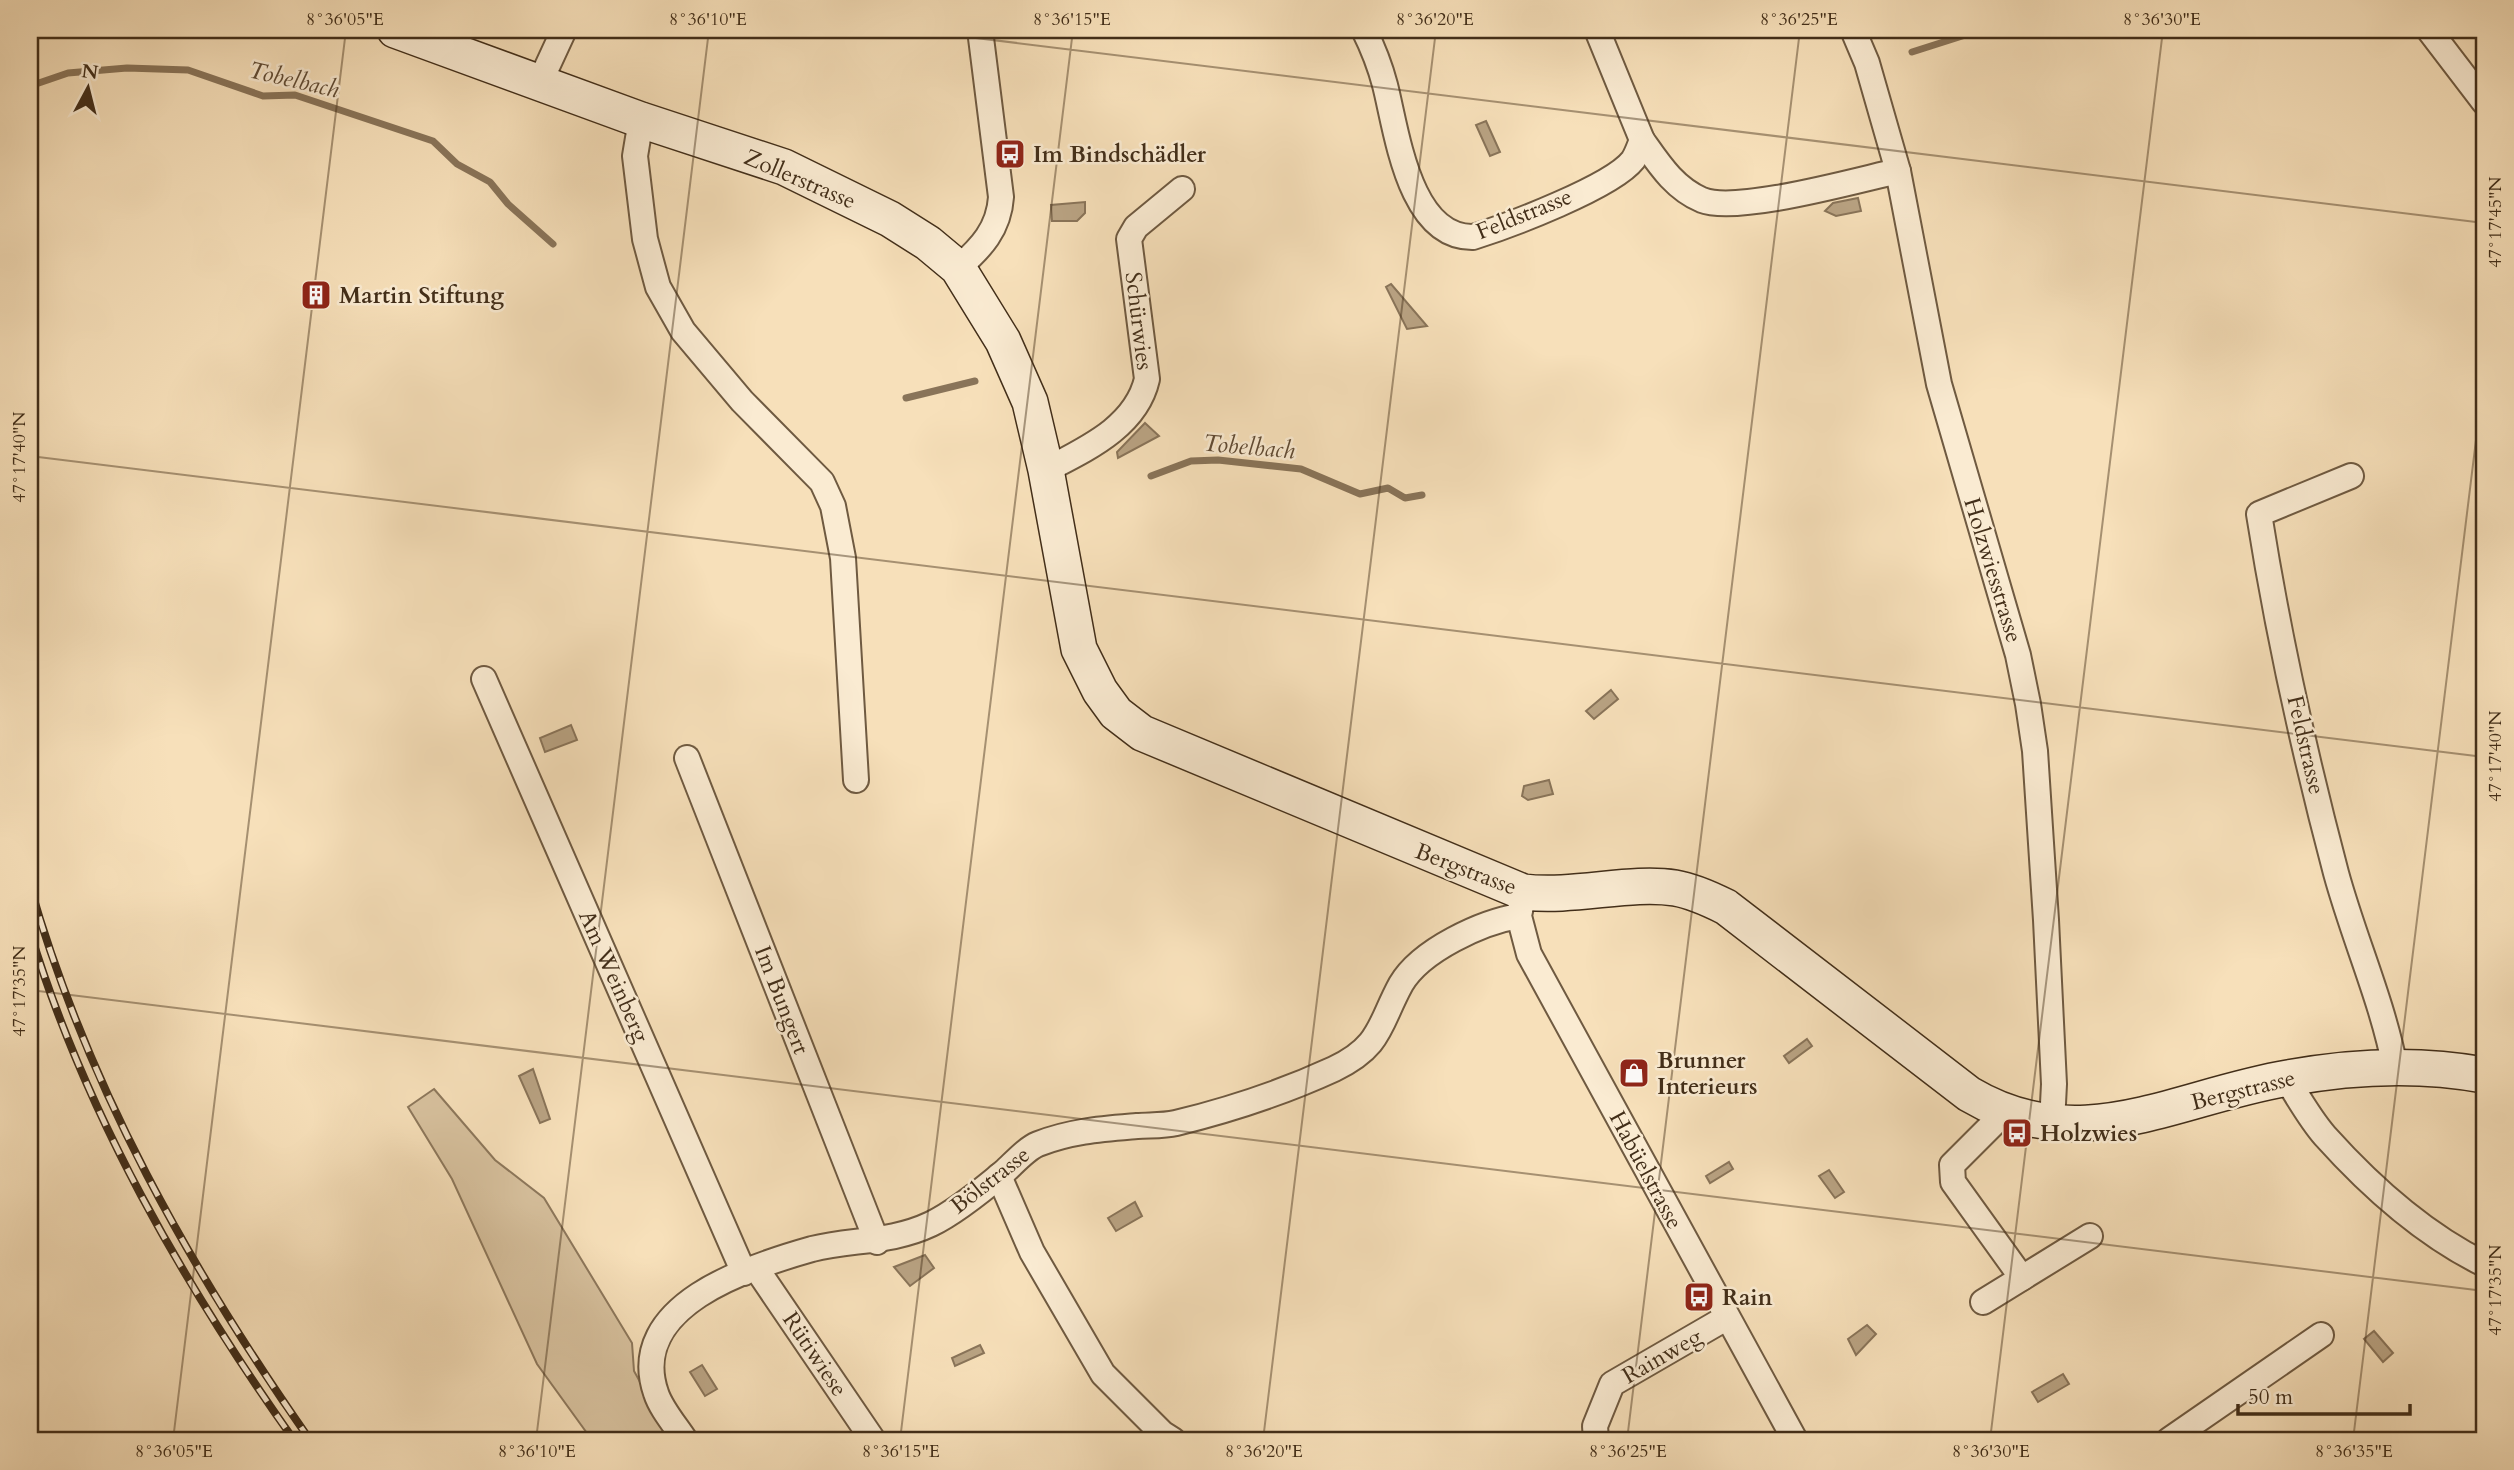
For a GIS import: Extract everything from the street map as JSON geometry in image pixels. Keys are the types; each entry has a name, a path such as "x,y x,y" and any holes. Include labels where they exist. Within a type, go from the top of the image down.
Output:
{"street":[{"name":"Zollerstrasse","path":"395,30 641,120 784,167 890,219 928,243 958,268 1017,370 1030,402 1049,483"},
{"path":"540,82 564,30"},
{"path":"958,268 988,238 1000,213 1001,197 980,30"},
{"name":"Feldstrasse","path":"1364,30 1385,84 1409,178 1425,209 1451,235 1473,237 1555,206 1632,162 1642,140"},
{"path":"1597,30 1642,140 1671,181 1703,201 1740,204 1898,171"},
{"name":"Holzwiesstrasse","path":"1853,30 1867,63 1898,171 1939,384 2018,655 2028,704 2035,751 2046,933 2054,1084 2052,1124"},
{"path":"2429,30 2484,102"},
{"path":"641,120 635,156 645,239 658,287 683,331 742,401 822,482 833,506 843,558 856,780"},
{"name":"Schürwies","path":"1049,483 1109,437 1144,393 1147,379 1129,239 1136,227 1182,189"},
{"name":"Feldstrasse","path":"2351,476 2259,514 2304,740 2337,876 2387,1025 2395,1067"},
{"name":"Bergstrasse","path":"1049,483 1079,649 1100,691 1116,713 1142,733 1521,904 1576,894 1656,886 1700,894 1726,906 1960,1088 2004,1112 2052,1124 2120,1121 2286,1078 2395,1067 2484,1075"},
{"name":"Am Weinberg","path":"484,679 750,1271"},
{"name":"Im Bungert","path":"687,758 877,1241"},
{"name":"Bölstrasse","path":"685,1440 656,1394 651,1360 658,1330 684,1303 750,1271 814,1249 877,1241 932,1224 999,1176 1035,1145 1082,1130 1174,1124 1271,1094 1336,1068 1371,1043 1385,1025 1402,983 1415,968 1461,936 1495,921 1521,904"},
{"name":"Habüelstrasse","path":"1521,904 1529,954 1795,1440"},
{"path":"2286,1078 2324,1135 2397,1206 2464,1254 2484,1264"},
{"path":"2004,1112 1952,1165 1953,1182 2022,1278"},
{"path":"999,1176 1032,1252 1103,1374 1162,1433 1173,1440"},
{"path":"1983,1301 2090,1236"},
{"name":"Rütiwiese","path":"750,1271 873,1440"},
{"name":"Rainweg","path":"1596,1440 1595,1426 1612,1384 1726,1318"},
{"path":"2169,1440 2322,1335"}],"shaded area":[{"path":"1486,121 1500,152 1490,156 1476,125"},
{"path":"1858,198 1861,211 1836,216 1825,211 1833,203"},
{"path":"1085,202 1085,213 1077,221 1052,221 1051,205"},
{"path":"1391,284 1427,326 1407,329 1386,287"},
{"path":"1145,423 1159,436 1118,458 1117,452"},
{"path":"1611,690 1618,699 1594,719 1586,711"},
{"path":"571,725 577,740 545,752 540,738"},
{"path":"1549,780 1553,794 1528,800 1522,796 1524,786"},
{"path":"1807,1039 1812,1046 1789,1063 1784,1056"},
{"path":"533,1069 550,1119 540,1123 519,1076"},
{"path":"434,1089 495,1160 544,1198 632,1343 634,1371 672,1440 592,1440 537,1364 452,1179 408,1107"},
{"path":"1729,1162 1733,1169 1710,1183 1706,1176"},
{"path":"1829,1170 1844,1192 1835,1198 1819,1176"},
{"path":"1135,1202 1142,1216 1116,1231 1108,1218"},
{"path":"925,1255 934,1268 910,1286 894,1267"},
{"path":"1867,1325 1876,1334 1856,1355 1848,1339"},
{"path":"2374,1331 2393,1353 2383,1362 2364,1339"},
{"path":"980,1345 984,1353 955,1366 952,1358"},
{"path":"702,1365 717,1389 705,1396 690,1372"},
{"path":"2063,1374 2069,1384 2038,1402 2032,1392"}],"waterway":[{"name":"Tobelbach","path":"1912,52 1981,30"},
{"name":"Tobelbach","path":"30,86 68,73 127,68 188,70 263,96 295,95 433,141 457,164 490,182 508,204 553,244"},
{"name":"Tobelbach","path":"906,398 975,381"},
{"name":"Tobelbach","path":"1151,476 1191,461 1218,460 1301,469 1360,494 1388,488 1405,498 1422,495"}],"railway":[{"path":"30,886 81,1034 147,1175 224,1310 310,1440"},
{"path":"30,932 79,1067 142,1196 214,1321 294,1440"}],"place":[{"name":"Im Bindschädler","path":"1010,154"},
{"name":"Martin Stiftung","path":"316,295"},
{"name":"Brunner Interieurs","path":"1634,1073"},
{"name":"Holzwies","path":"2017,1133"},
{"name":"Rain","path":"1699,1297"}]}
